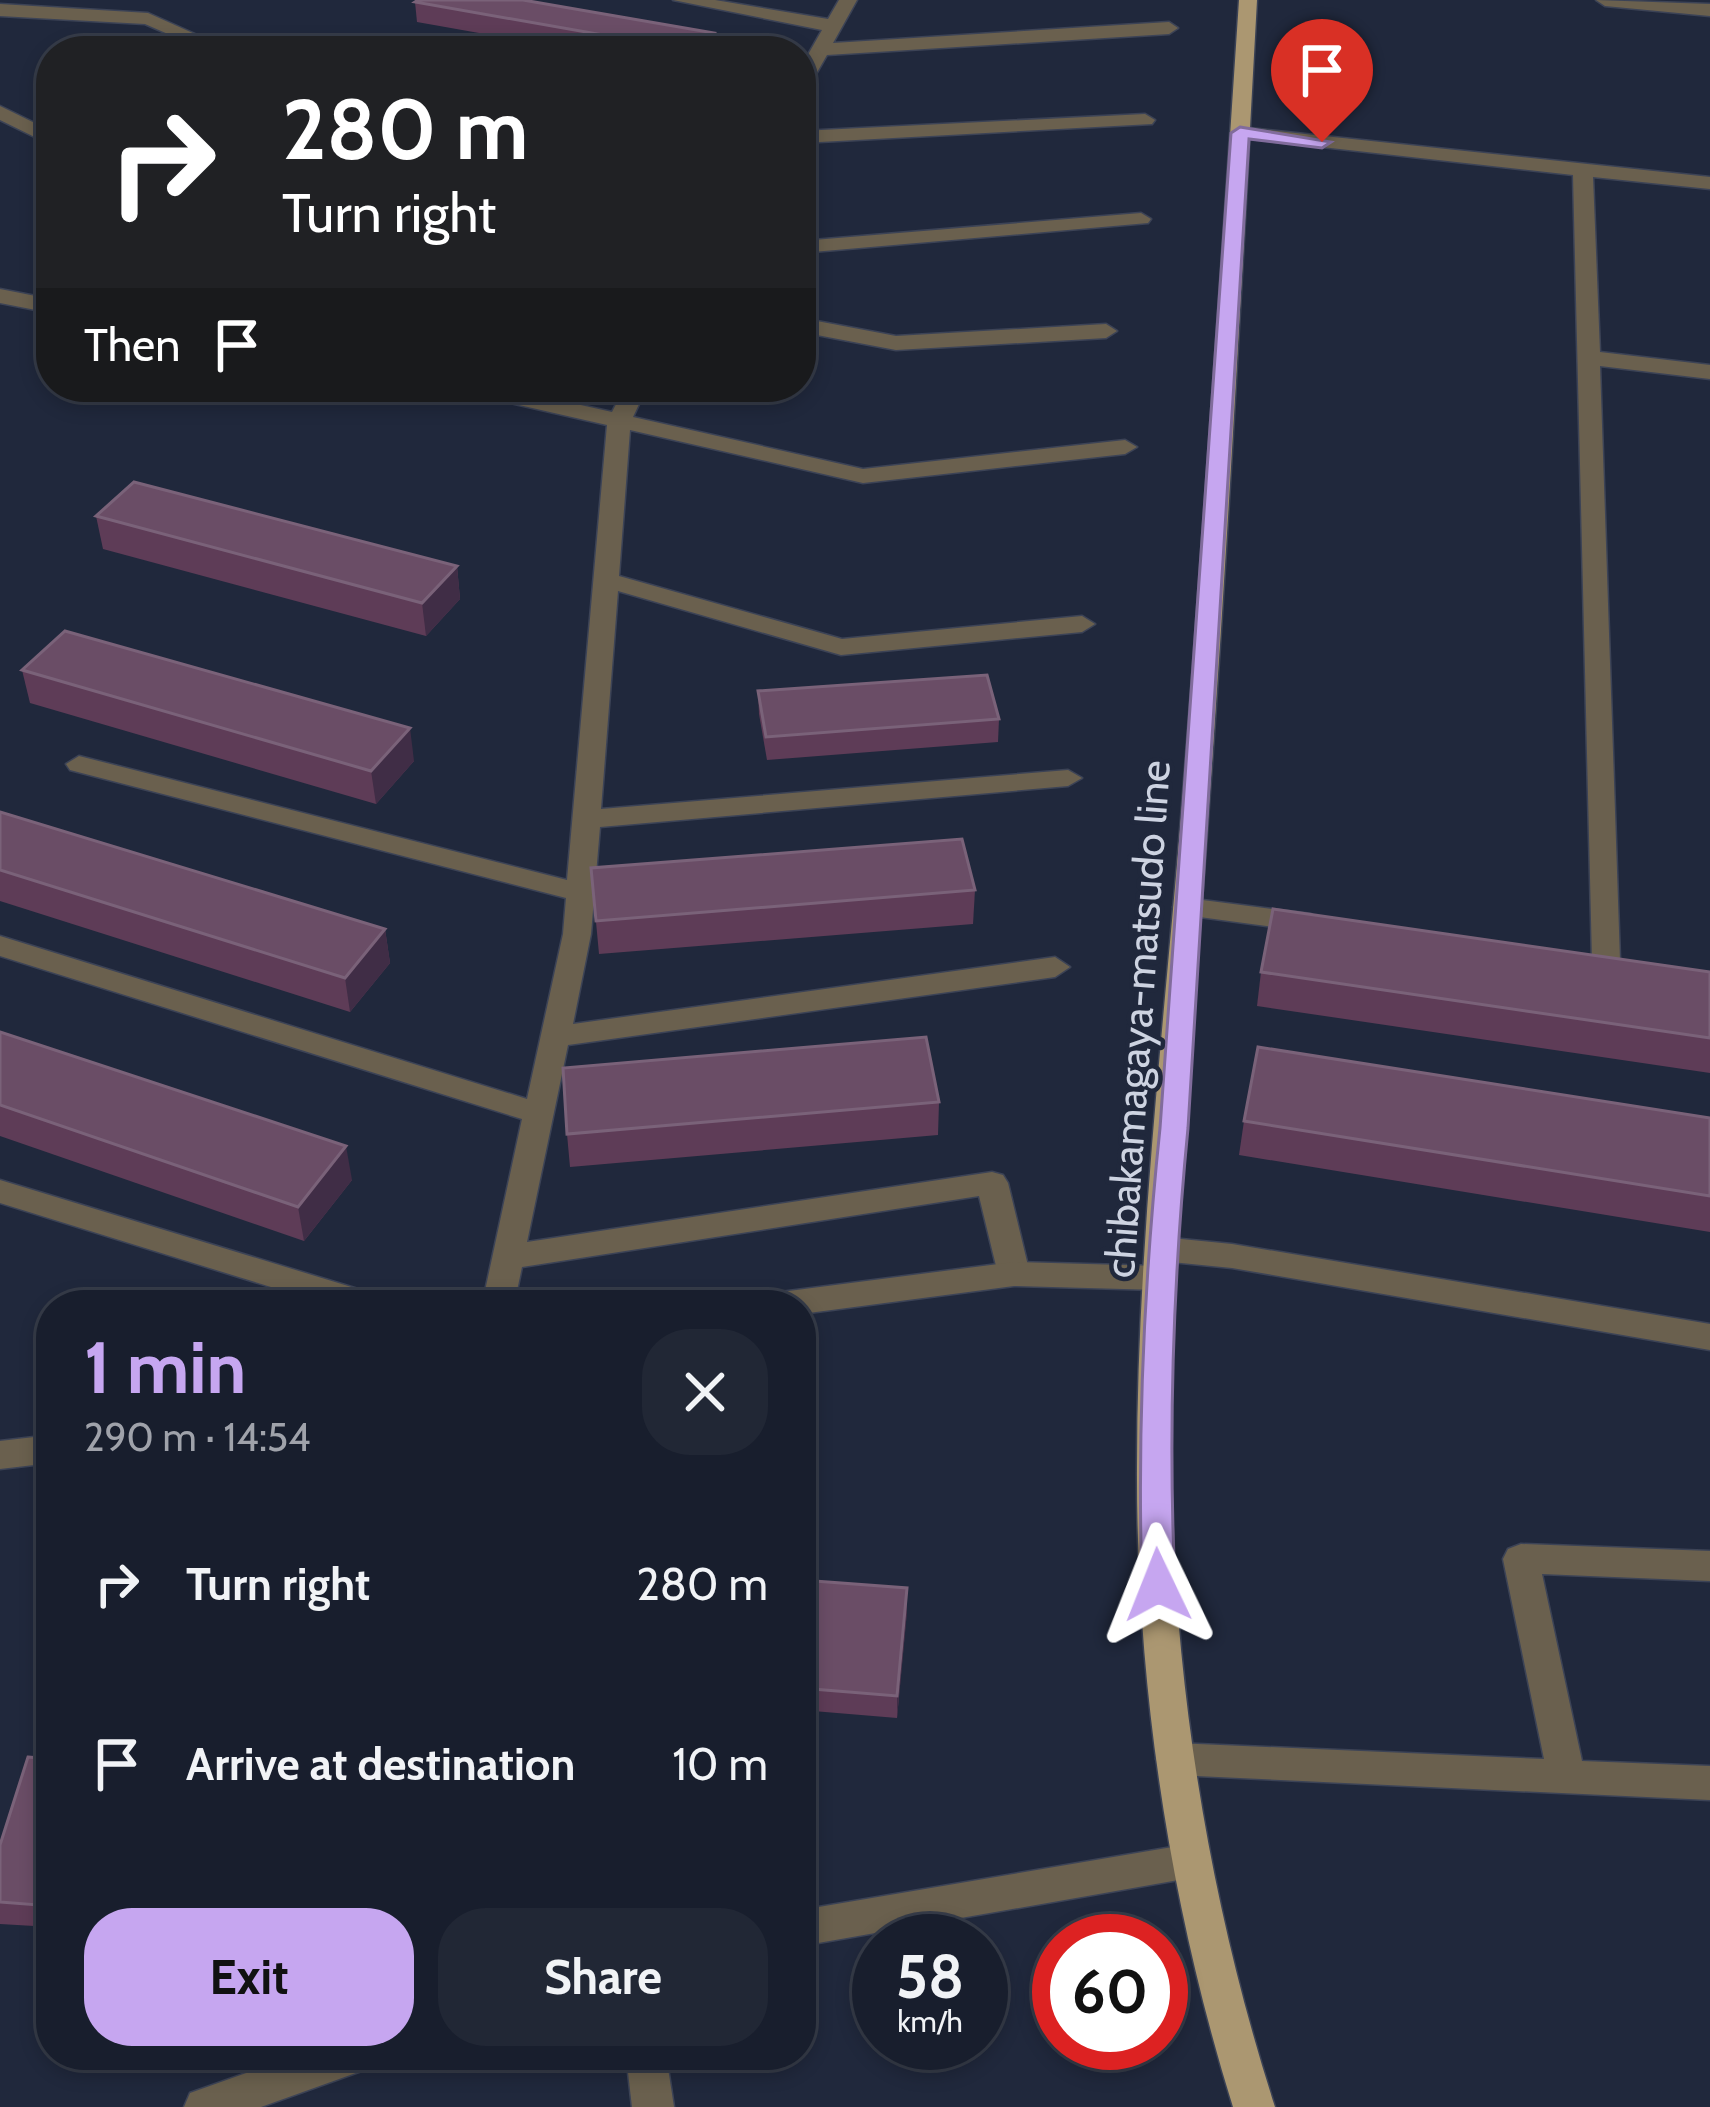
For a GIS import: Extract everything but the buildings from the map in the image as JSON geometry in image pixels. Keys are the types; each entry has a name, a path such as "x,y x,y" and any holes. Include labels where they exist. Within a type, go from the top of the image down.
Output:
{"main road":[{"name":"chibakamagaya-matsudo line","path":"1248,0 1160,1263 1154,1467 1175,1759 1190,1862 1220,2003 1254,2107"}],"street":[{"path":"682,0 834,26"},
{"path":"816,58 848,0"},
{"path":"1605,0 1710,10"},
{"path":"0,10 148,20 187,36"},
{"path":"821,50 1169,28"},
{"path":"0,112 36,131"},
{"path":"816,136 1145,120"},
{"path":"1240,133 1710,183"},
{"path":"1583,170 1606,960"},
{"path":"816,246 1141,219"},
{"path":"0,296 36,303"},
{"path":"816,328 896,344 1106,332"},
{"path":"1591,358 1710,373"},
{"path":"536,402 863,476 1125,447"},
{"path":"501,1290 577,934 619,421 628,402"},
{"path":"606,580 842,647 1082,624"},
{"path":"79,764 580,892"},
{"path":"586,819 1068,778"},
{"path":"1187,908 1332,926"},
{"path":"0,946 537,1113"},
{"path":"554,1037 1055,967"},
{"path":"509,1257 992,1183 1014,1274"},
{"path":"0,1191 320,1290"},
{"path":"816,1299 1014,1274 1232,1256 1710,1337"},
{"path":"0,1455 36,1451"},
{"path":"1566,1776 1521,1559 1710,1566"},
{"path":"1175,1759 1710,1783"},
{"path":"816,1925 1190,1862"},
{"path":"205,2107 310,2070"},
{"path":"648,2070 653,2107"}],"route":[{"path":"1158,1585 1154,1467 1159,1278 1174,1128 1240,133 1322,142"}]}
